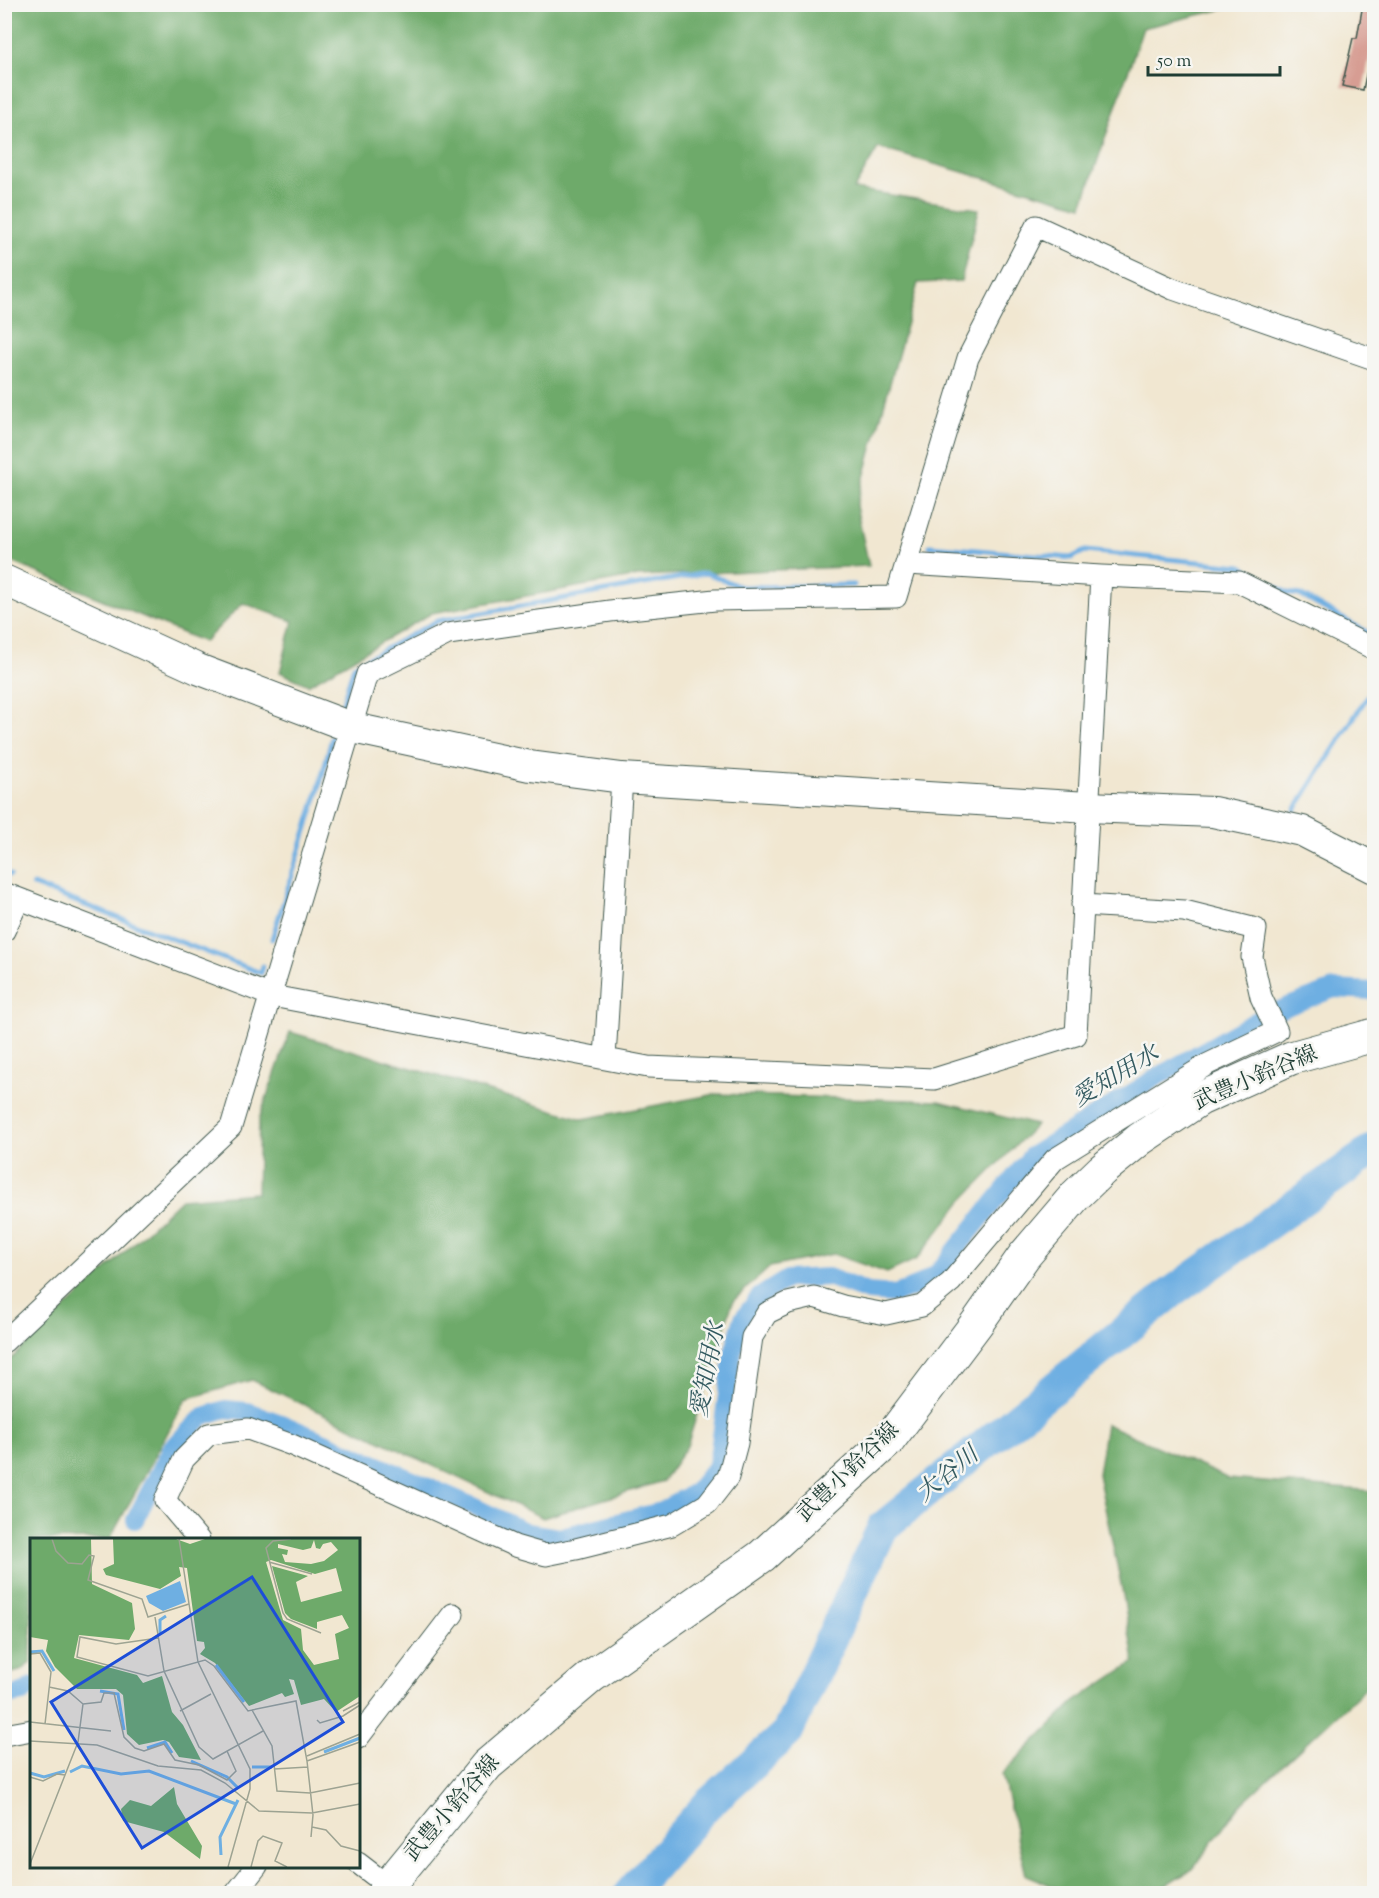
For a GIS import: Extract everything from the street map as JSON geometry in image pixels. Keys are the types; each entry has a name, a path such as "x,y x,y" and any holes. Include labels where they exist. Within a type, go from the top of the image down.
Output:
{"main road":[{"name":"武豊小鈴谷線","path":"388,1891 487,1765 592,1676 762,1556 888,1441 1024,1256 1076,1195 1102,1170 1140,1138 1209,1095 1291,1058 1374,1035"}],"street":[{"path":"4,1342 231,1127 353,728 367,674 448,634 610,610 715,600 896,597 968,358 1036,226 1173,289 1374,359"},
{"path":"907,564 1239,582 1374,649"},
{"path":"4,932 12,896 272,996 648,1066 934,1079 1076,1035 1101,576"},
{"path":"4,580 198,669 353,728 530,766 622,778 1088,807 1213,812 1302,831 1374,868"},
{"path":"605,1058 622,778"},
{"path":"198,1538 165,1500 184,1459 209,1434 248,1429 292,1445 515,1546 546,1554 672,1525 707,1504 728,1477 737,1443 752,1337 766,1314 788,1303 814,1297 843,1306 886,1314 922,1306 951,1282 1055,1160 1208,1064 1277,1031 1264,1004 1252,957 1256,929 1184,911 1082,905"},
{"path":"360,1735 453,1614"},
{"path":"4,1735 30,1730"},
{"path":"360,1865 388,1891"},
{"path":"235,1893 255,1868"}],"green space":[{"path":"4,5 1241,5 1143,28 1082,206 878,148 854,189 979,209 961,281 918,283 856,506 869,566 638,576 432,613 308,685 280,672 293,621 243,603 204,642 5,559"},
{"path":"290,1032 583,1119 716,1094 939,1101 1036,1125 961,1202 917,1259 887,1273 833,1254 770,1267 733,1301 687,1446 663,1481 543,1518 252,1380 186,1399 111,1538 30,1538 30,1662 23,1670 5,1675 5,1365 181,1199 257,1193 259,1119"},
{"path":"1106,1424 1229,1479 1374,1491 1374,1684 1366,1688 1240,1805 1193,1869 1154,1893 1069,1893 1026,1875 1002,1774 1074,1702 1134,1662 1122,1589 1098,1474"}],"building":[{"path":"1363,4 1374,4 1374,36 1363,90 1342,86 1353,38 1357,38"}],"waterway":[{"path":"930,546 1071,558 1085,551 1241,566 1287,593 1300,595 1374,636"},
{"path":"342,706 354,666 437,621 706,573 741,587 854,585"},
{"path":"1295,810 1374,686"},
{"path":"272,939 318,792 332,738"},
{"path":"4,872 10,875"},
{"path":"33,885 261,973 263,966"},
{"name":"愛知用水","path":"135,1520 172,1447 204,1416 225,1409 247,1411 281,1423 473,1506 527,1532 559,1537 661,1511 696,1491 717,1465 733,1352 743,1318 760,1296 787,1279 828,1277 868,1292 895,1294 917,1286 938,1272 1031,1156 1157,1077 1257,1020 1334,989 1374,991"},
{"name":"大谷川","path":"629,1894 707,1805 787,1733 883,1527 1171,1293 1374,1149"},
{"name":"愛知用水","path":"4,1697 23,1693 30,1688"}]}
